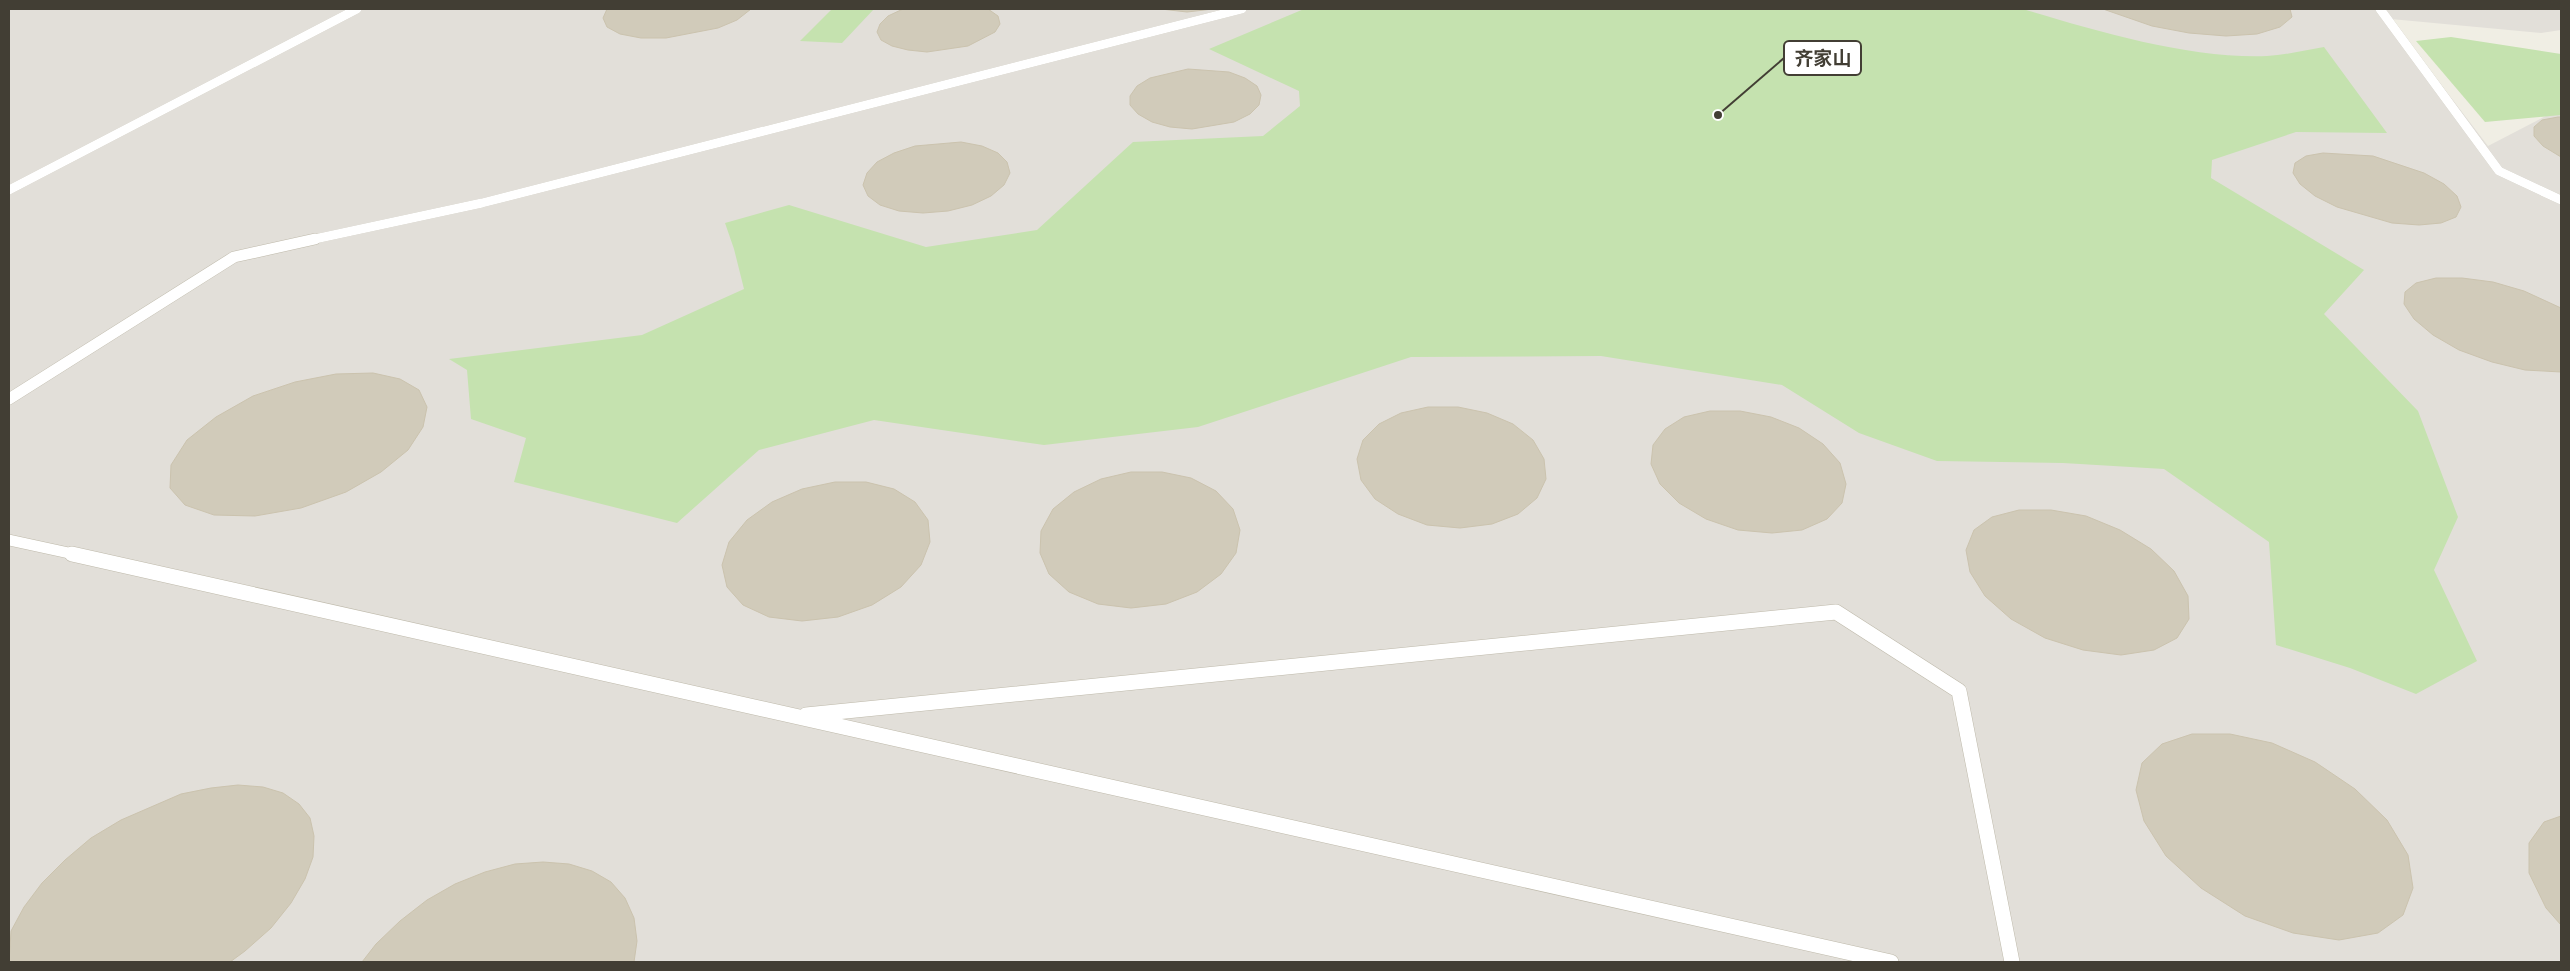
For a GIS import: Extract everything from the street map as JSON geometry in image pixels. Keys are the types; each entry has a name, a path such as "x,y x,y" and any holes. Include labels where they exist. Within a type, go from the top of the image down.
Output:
{"lane":[{"path":"9,190 357,9"},
{"path":"9,399 234,257 446,209 482,203 1242,9"},
{"path":"2380,9 2499,171 2561,200"},
{"path":"9,540 1891,962"},
{"path":"794,716 1836,612 1959,691 2012,962"}],"shaded area":[{"path":"9,9 2561,9 2561,30 2541,33 2391,19 2488,146 2561,108 2561,962 9,962"}],"green space":[{"path":"832,9 874,9 842,43 800,41"},
{"path":"1304,9 2023,9 2144,42 2207,53 2267,56 2324,47 2387,133 2296,132 2212,160 2211,178 2364,270 2324,314 2418,411 2458,517 2434,570 2477,661 2416,694 2350,668 2276,645 2269,542 2164,469 2063,463 1937,461 1859,433 1782,385 1601,356 1411,357 1198,427 1044,445 874,420 759,450 677,523 514,482 526,438 471,419 467,370 449,359 642,335 744,289 725,223 789,205 926,247 1037,230 1133,142 1263,136 1300,106 1299,91 1209,49"},
{"path":"2451,37 2561,54 2561,115 2485,122 2416,41"}],"building":[{"path":"607,9 751,9 737,20 718,28 666,38 641,38 620,34 607,27 603,18"},
{"path":"903,9 988,9 998,16 1000,24 995,32 968,46 927,52 908,50 892,46 881,40 877,32 880,24 888,16"},
{"path":"1161,9 1213,9 1187,12"},
{"path":"2103,9 2290,9 2292,17 2280,27 2257,34 2226,36 2189,33 2152,26"},
{"path":"1188,69 1229,72 1245,78 1257,86 1261,95 1259,105 1250,114 1234,122 1192,129 1170,127 1152,122 1138,114 1130,105 1130,96 1137,86 1150,78"},
{"path":"2561,117 2561,157 2543,146 2534,136 2534,127 2542,120"},
{"path":"961,142 982,146 998,153 1007,162 1010,173 1004,185 991,196 972,205 948,211 923,213 899,211 880,205 868,196 863,185 867,173 877,162 894,153 915,146"},
{"path":"2323,153 2373,156 2424,173 2444,184 2457,196 2461,207 2456,217 2441,223 2419,225 2392,223 2337,207 2315,196 2300,184 2293,173 2295,163 2306,156"},
{"path":"2436,278 2462,278 2493,282 2524,291 2561,308 2561,372 2525,370 2492,362 2459,350 2433,335 2414,319 2404,304 2405,292 2416,283"},
{"path":"373,373 400,379 419,390 427,407 423,427 408,450 381,472 346,492 301,508 255,516 214,515 185,505 170,488 171,465 187,440 216,417 253,396 295,382 336,374"},
{"path":"1428,407 1458,407 1487,413 1513,424 1533,440 1544,459 1546,479 1537,498 1518,514 1492,524 1460,528 1427,525 1398,514 1375,499 1361,480 1357,459 1363,440 1379,424 1401,413"},
{"path":"1710,411 1740,411 1771,417 1799,428 1823,444 1840,463 1846,484 1842,503 1827,519 1802,530 1772,533 1738,530 1706,519 1679,503 1660,484 1651,464 1653,445 1665,429 1684,417"},
{"path":"1131,472 1162,472 1191,478 1216,491 1233,509 1240,530 1236,553 1221,574 1197,592 1166,604 1131,608 1098,604 1069,592 1049,574 1040,553 1041,531 1053,509 1074,492 1101,479"},
{"path":"835,482 866,482 894,489 915,502 928,520 930,542 921,565 901,587 872,605 838,617 802,621 769,617 743,605 727,587 722,565 729,542 747,520 772,502 802,489"},
{"path":"2019,510 2051,510 2086,516 2120,530 2151,549 2174,571 2188,596 2189,619 2177,638 2154,650 2121,655 2083,650 2045,638 2011,619 1985,596 1970,572 1966,550 1974,530 1992,517"},
{"path":"2192,734 2230,734 2272,743 2315,762 2355,789 2387,820 2408,855 2413,888 2403,915 2378,933 2339,940 2293,933 2245,916 2201,888 2166,856 2144,821 2136,790 2142,763 2162,744"},
{"path":"238,785 263,787 283,793 299,804 310,818 314,836 313,857 305,879 291,903 271,928 245,951 230,962 9,962 11,931 24,907 42,883 91,838 121,820 181,794"},
{"path":"2561,816 2561,925 2546,908 2529,873 2529,843 2544,822"},
{"path":"543,862 569,864 592,871 611,882 625,898 634,918 637,941 634,962 362,962 376,944 400,921 427,900 455,884 485,872 515,864"}],"place":[{"name":"齐家山","path":"1718,115"}]}
